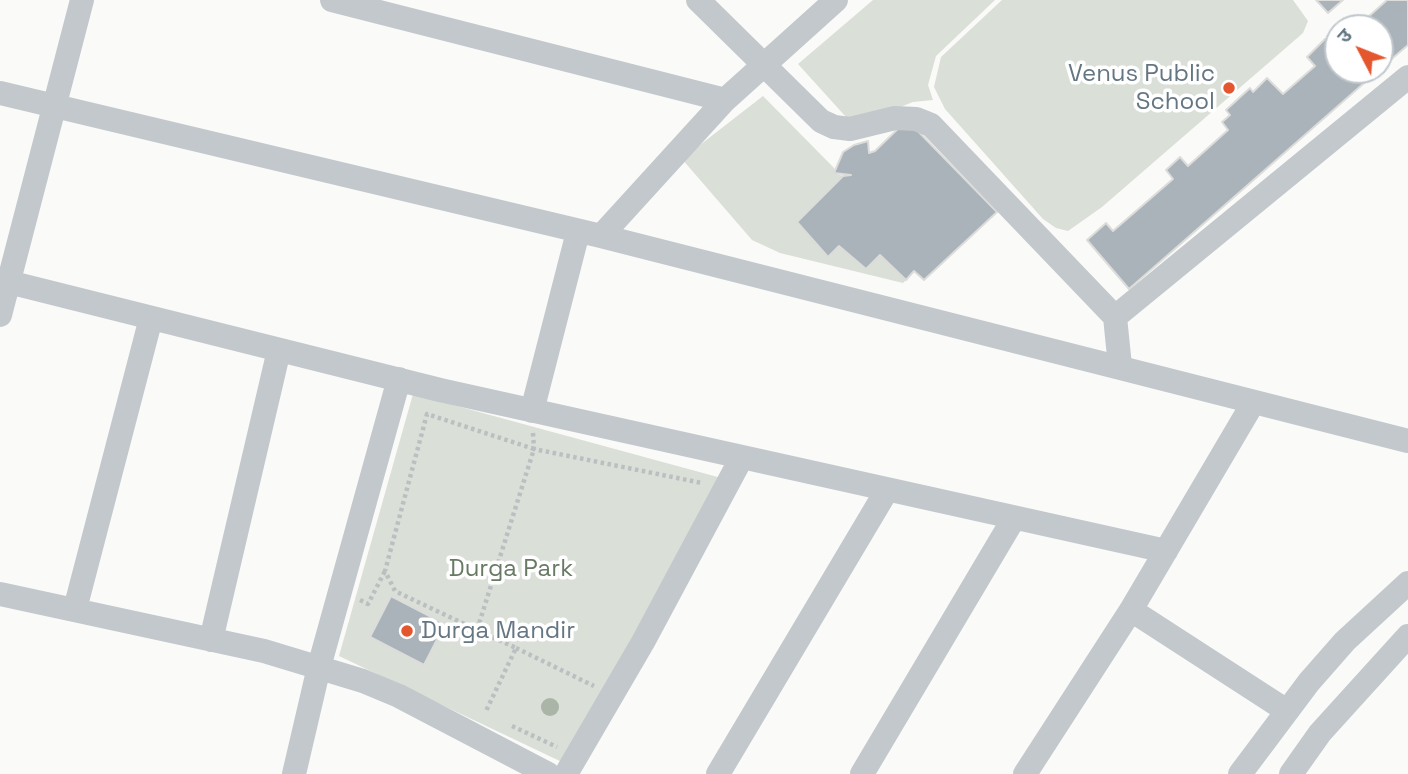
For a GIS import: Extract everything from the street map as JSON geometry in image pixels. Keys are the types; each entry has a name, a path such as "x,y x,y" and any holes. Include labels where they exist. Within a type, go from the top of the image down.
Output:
{"street":[{"path":"0,315 4,281 82,0"},
{"path":"332,0 725,100"},
{"path":"698,0 804,107 834,127 850,129 894,118 916,119 931,125 1115,317 1121,366"},
{"path":"532,411 589,234 725,100 836,0"},
{"path":"1115,317 1408,77"},
{"path":"0,93 589,234 1121,366 1254,403 1408,441"},
{"path":"4,281 532,411 1166,551"},
{"path":"75,609 151,318"},
{"path":"211,640 279,350"},
{"path":"294,774 319,667 400,379"},
{"path":"1025,774 1131,610 1254,403"},
{"path":"566,774 643,642 741,457"},
{"path":"718,774 887,490"},
{"path":"862,774 1014,518"},
{"path":"1240,774 1287,710 1345,642 1408,583"},
{"path":"0,594 211,640 319,667 479,724 548,774"},
{"path":"1131,610 1287,710"},
{"path":"1291,774 1320,733 1408,636"}],"path":[{"path":"477,630 534,449 532,411"},
{"path":"596,687 395,591 385,571 428,414 534,449 701,482 706,494"},
{"path":"479,724 516,648"},
{"path":"590,697 603,675"},
{"path":"479,724 496,718"},
{"path":"507,723 561,749"}],"green space":[{"path":"873,0 995,0 936,56 928,85 933,100 913,102 870,119 846,117 798,64"},
{"path":"1002,0 1293,0 1308,21 1303,33 1102,207 1068,231 1056,228 1043,219 945,109 934,87 941,57"},
{"path":"763,96 835,169 834,173 843,176 797,222 828,256 839,246 866,268 880,255 906,280 903,283 780,253 752,240 682,159"},
{"name":"Durga Park","path":"413,394 725,479 564,763 339,656"}],"building":[{"path":"1316,0 1343,0 1328,13"},
{"path":"1387,0 1408,0 1408,45 1394,57 1394,14 1372,14"},
{"path":"1324,40 1324,84 1363,84 1129,289 1087,240 1106,223 1113,231 1173,179 1166,170 1180,157 1188,166 1228,130 1222,122 1230,115 1226,110 1250,88 1253,92 1267,78 1283,94 1315,66 1307,57"},
{"path":"907,120 997,212 924,280 914,271 906,280 880,255 866,269 839,246 828,257 797,222 843,176 851,175 834,173 843,152 868,141 869,153 875,151"},
{"name":"Durga Mandir","path":"391,596 445,624 424,665 370,637"}],"place":[{"name":"Venus Public School","path":"1229,88"},
{"name":"Durga Mandir","path":"407,631"}]}
